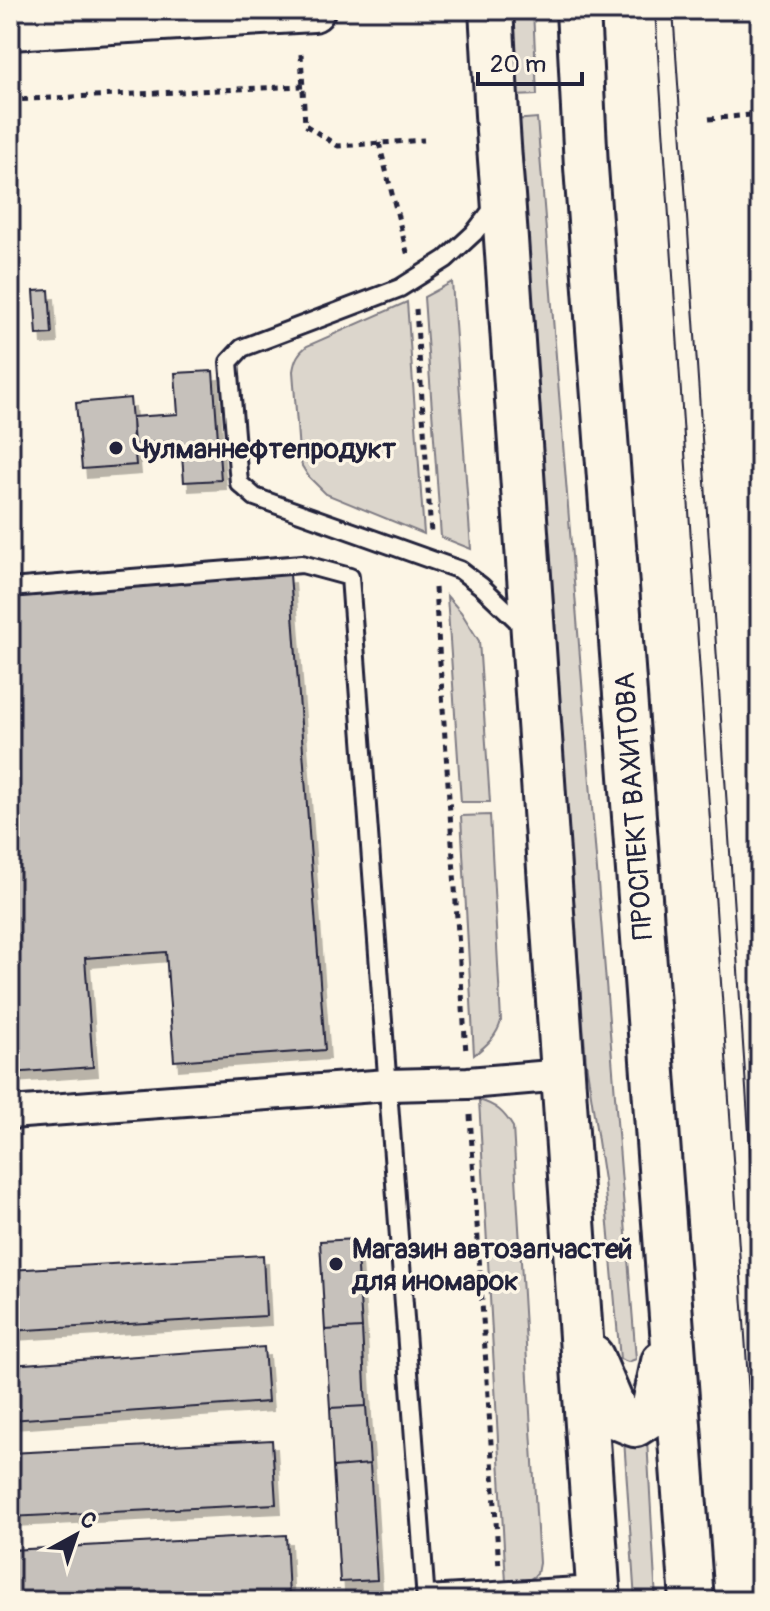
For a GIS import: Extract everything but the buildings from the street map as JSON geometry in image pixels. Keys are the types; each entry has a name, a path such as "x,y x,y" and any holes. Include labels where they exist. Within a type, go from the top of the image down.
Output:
{"main road":[{"path":"10,28 313,10"},
{"path":"491,10 598,1593"},
{"name":"ПРОСПЕКТ ВАХИТОВА","path":"578,10 585,154 692,1601"},
{"path":"580,1328 618,1418 635,1425 652,1414 672,1326"}],"street":[{"path":"10,1113 563,1075"}],"lane":[{"path":"503,195 465,242 446,259 400,288 242,348 229,362 239,483 255,497 460,570 533,636"},
{"path":"10,588 302,564 350,577 426,1598 501,1591 598,1593"}],"path":[{"path":"760,26 760,45"},
{"path":"301,54 305,125 338,146 424,140"},
{"path":"10,100 303,86"},
{"path":"709,119 760,114"},
{"path":"379,143 414,279 501,1591"}],"shaded area":[{"path":"509,10 533,10 537,95 514,96"},
{"path":"537,118 636,1359 628,1362 620,1359 604,1180 586,1062 513,120"},
{"path":"452,282 471,549 441,537 424,297"},
{"path":"407,302 424,534 326,494 309,477 302,466 299,452 293,371 297,357 307,346"},
{"path":"447,596 479,641 490,802 461,802"},
{"path":"490,815 501,1021 490,1040 474,1055 461,816"},
{"path":"479,1100 499,1110 513,1127 539,1563 537,1574 526,1582 506,1583"},
{"path":"624,1439 647,1439 656,1601 635,1601"}],"tram line":[{"path":"655,10 760,1557"},
{"path":"673,10 760,1295"}],"place":[{"name":"Чулманнефтепродукт","path":"116,448"},
{"name":"Магазин автозапчастей для иномарок","path":"336,1264"}]}
